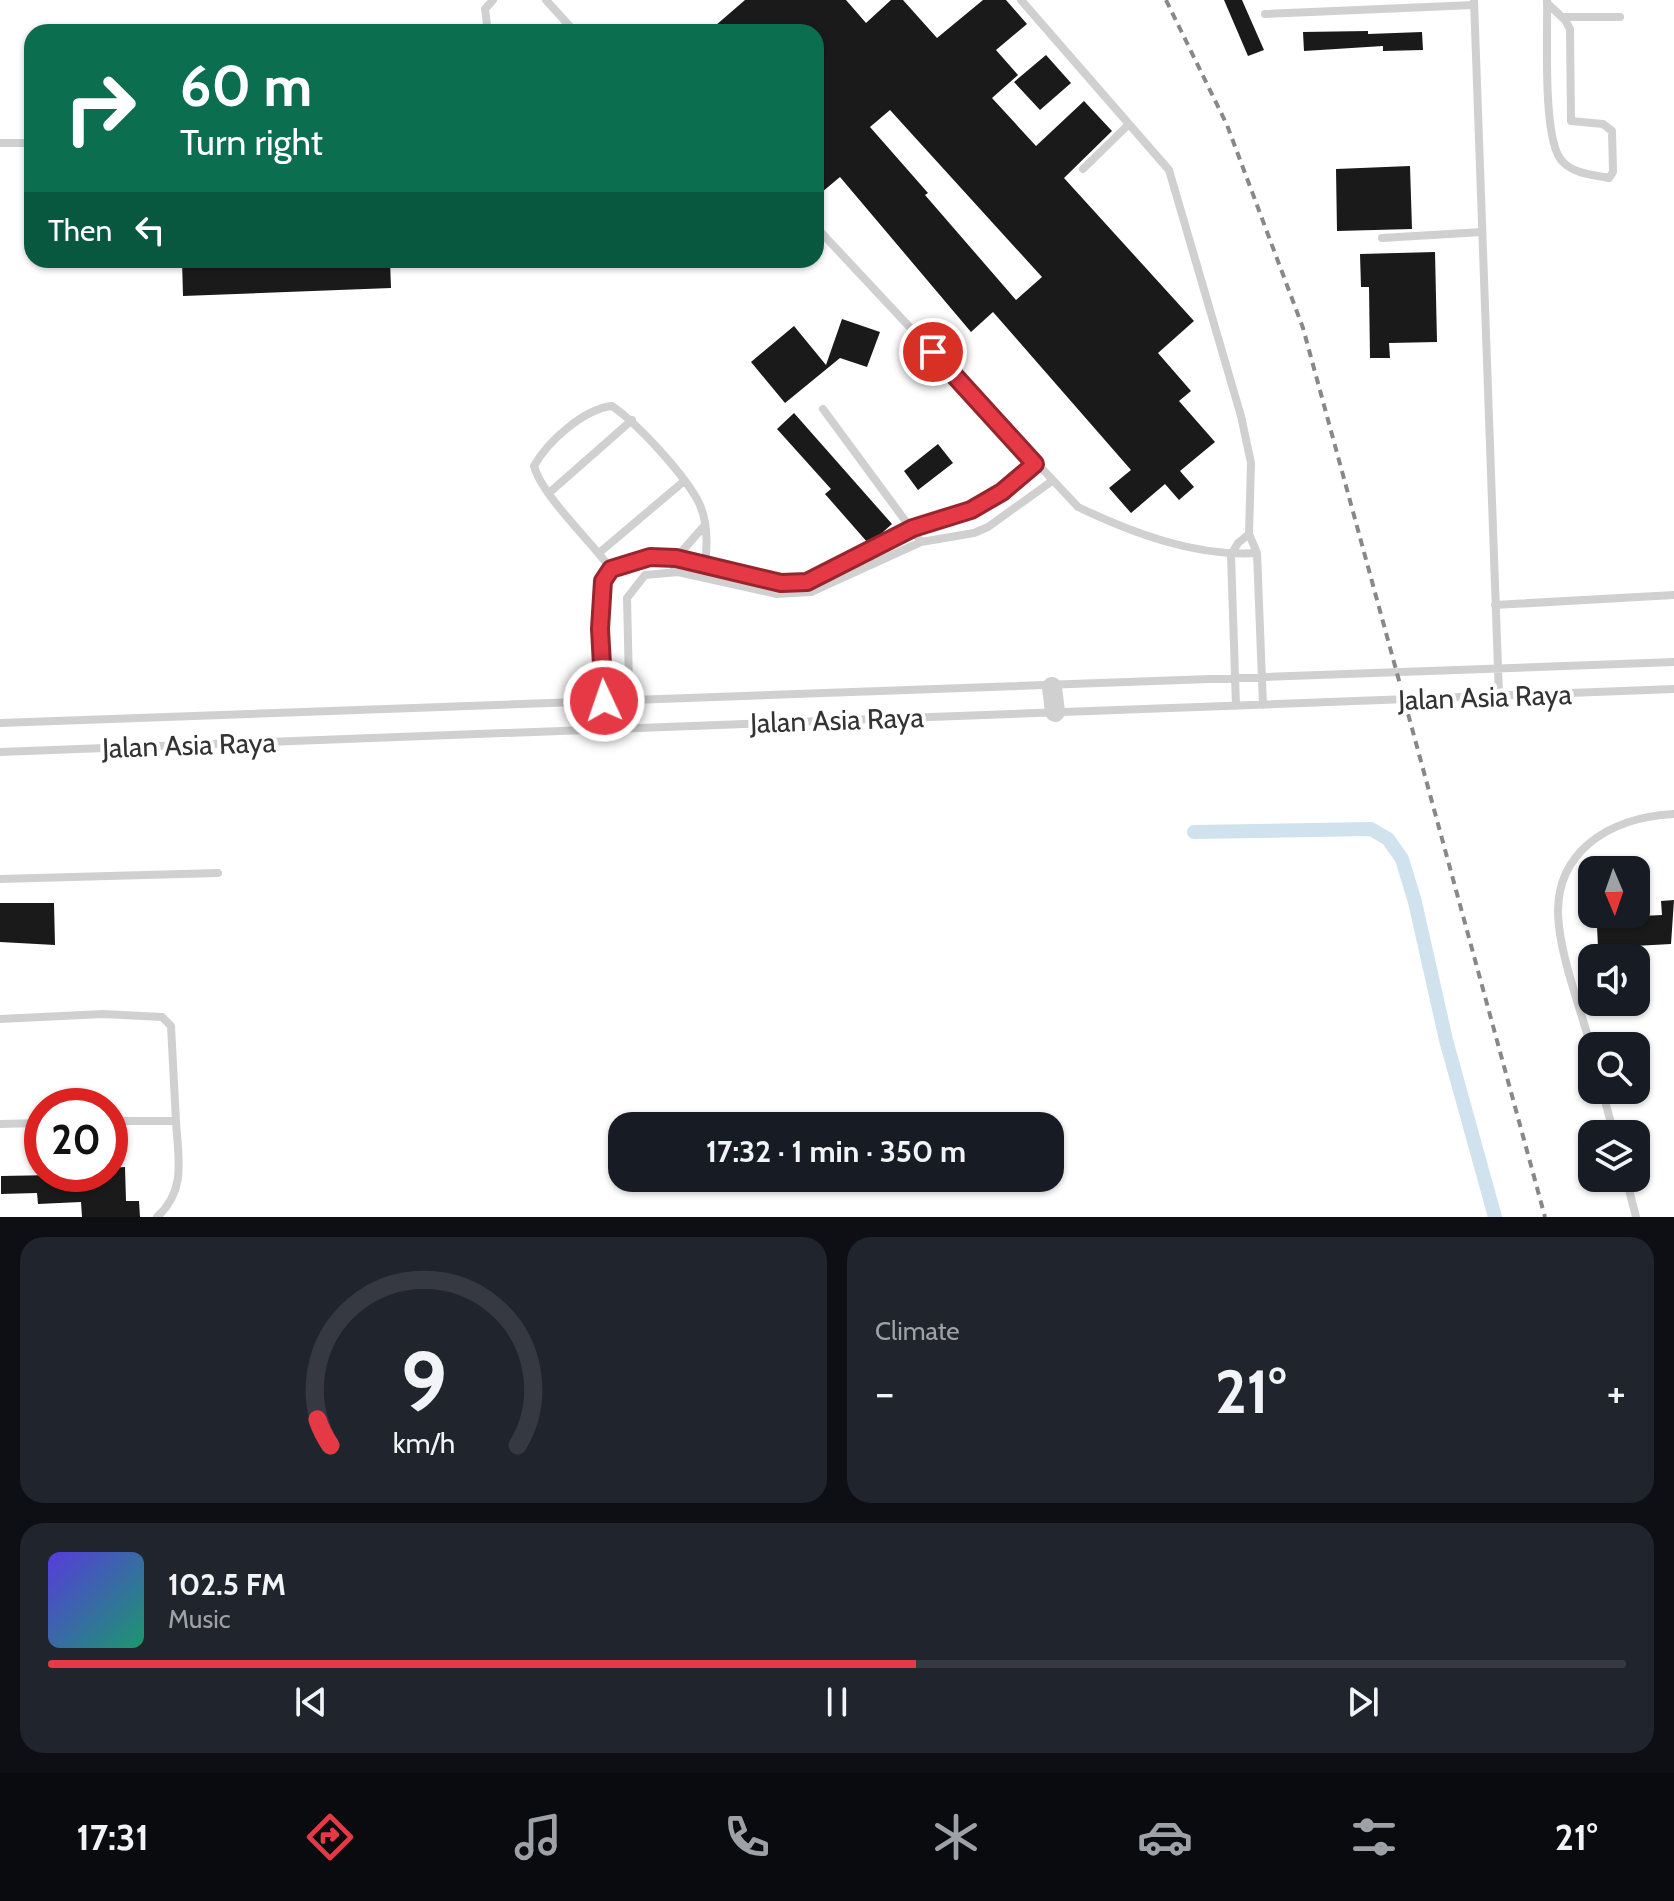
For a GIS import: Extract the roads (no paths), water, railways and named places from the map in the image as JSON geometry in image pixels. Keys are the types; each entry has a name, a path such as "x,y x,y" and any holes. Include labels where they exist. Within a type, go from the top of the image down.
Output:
{"street":[{"path":"1052,687 1055,712"}],"lane":[{"path":"487,24 485,9 493,0"},
{"path":"546,0 568,24"},
{"path":"1021,0 1169,170 1249,451 1252,499 1249,534 1257,553 1263,705"},
{"path":"1265,14 1474,2 1499,696"},
{"path":"1547,2 1570,29 1570,118 1576,123 1603,124 1612,131 1613,172 1609,178 1585,174 1562,161 1551,139 1547,2"},
{"path":"1562,17 1620,17"},
{"path":"1083,169 1129,124"},
{"path":"0,143 24,143"},
{"path":"1382,238 1482,232"},
{"path":"824,236 1078,507 1109,522 1210,553 1257,553"},
{"path":"611,569 537,477 534,466 540,455 598,407 612,406 632,420 699,503 706,525 706,564 702,577"},
{"path":"823,409 921,542"},
{"path":"549,493 632,420"},
{"path":"606,728 600,629 603,581 611,569 650,557 676,558 781,583 807,582 913,528 971,510 1002,492 1035,464"},
{"path":"630,728 627,598 645,575 673,572 777,594 811,592 921,542 974,533 988,527 1052,481"},
{"path":"599,553 683,482"},
{"path":"673,572 676,558 706,525"},
{"path":"1236,706 1231,555 1238,543 1249,534"},
{"path":"1495,605 1674,595"},
{"name":"Jalan Asia Raya","path":"0,723 1674,662"},
{"name":"Jalan Asia Raya","path":"0,752 1674,689"},
{"path":"1587,1032 1559,926 1559,895 1565,875 1575,857 1598,835 1621,823 1649,815 1674,814"},
{"path":"0,879 218,873"},
{"path":"0,1019 103,1014 162,1017 171,1026 178,1187 171,1204 157,1217"},
{"path":"128,1121 176,1121"},
{"path":"0,1124 24,1123"},
{"path":"1630,1192 1636,1217"}],"waterway":[{"path":"1194,832 1371,829 1388,839 1402,859 1415,902 1446,1040 1495,1217"}],"railway":[{"path":"1166,0 1227,125 1303,328 1545,1217"}]}
